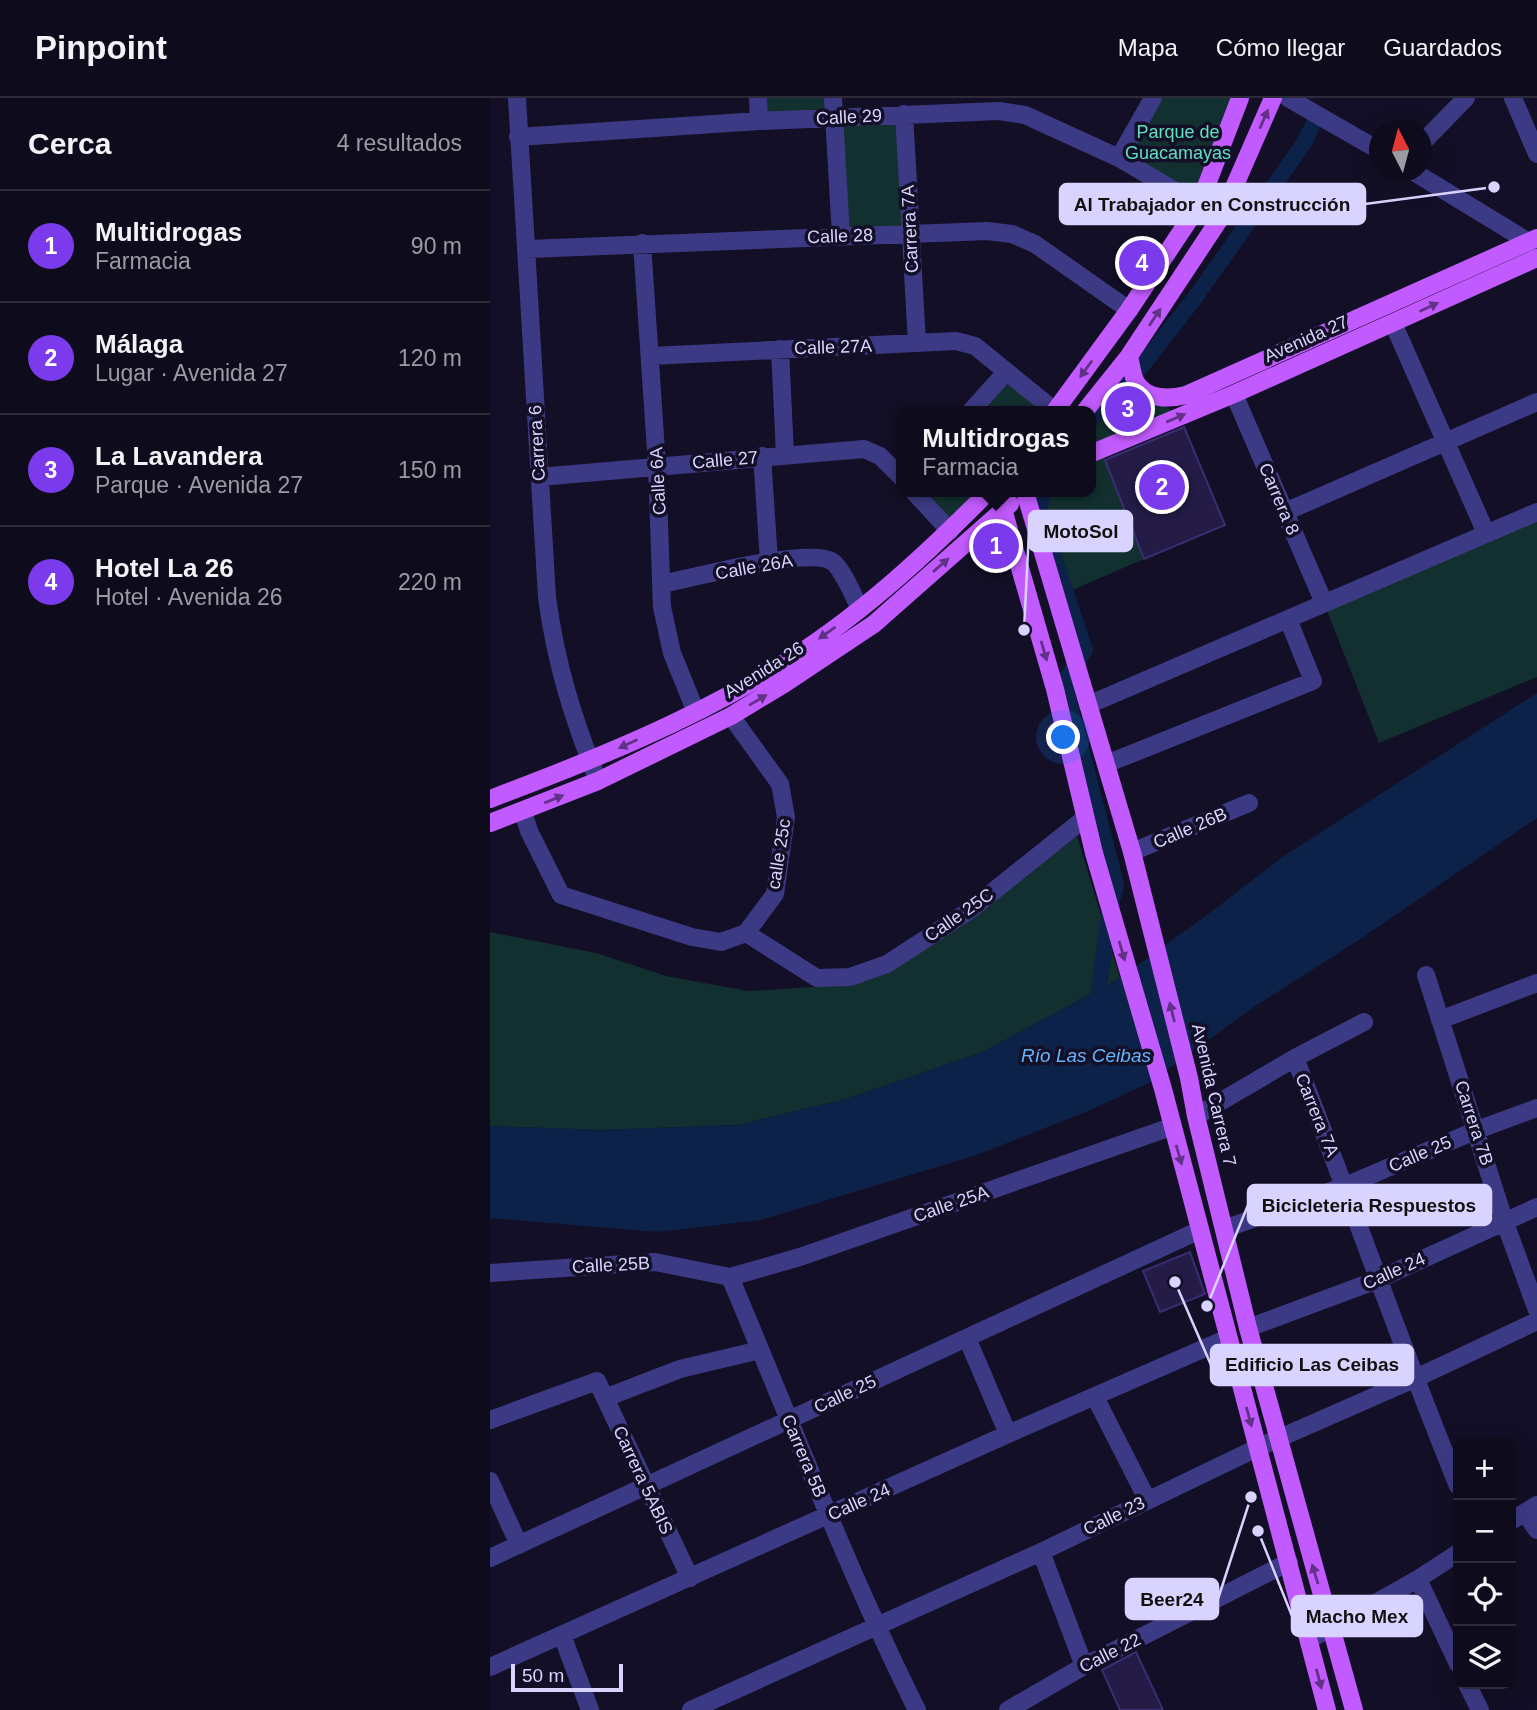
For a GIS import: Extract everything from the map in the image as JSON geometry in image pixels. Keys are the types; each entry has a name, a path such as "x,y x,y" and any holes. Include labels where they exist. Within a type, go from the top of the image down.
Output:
{"main road":[{"path":"1059,406 1129,310 1199,205 1240,98"},
{"path":"1089,406 1129,356 1221,217 1273,98"},
{"name":"Avenida 27","path":"1129,356 1136,380 1157,396 1169,399 1186,395 1535,246"},
{"name":"Avenida 27","path":"1096,452 1393,323 1535,246"},
{"name":"Avenida 26","path":"490,799 590,761 696,712 777,668 860,609 950,531 984,497"},
{"path":"1000,497 1055,689 1103,885 1163,1089 1327,1710"},
{"name":"Avenida 26","path":"490,823 598,781 731,716 784,684 874,624 1018,497"},
{"name":"Avenida Carrera 7","path":"1025,497 1132,852 1248,1328 1354,1710"}],"street":[{"name":"Carrera 6","path":"516,98 547,597 553,645 564,689 598,781"},
{"path":"758,98 759,121"},
{"path":"833,98 841,236"},
{"path":"1119,158 1153,98"},
{"path":"1289,98 1369,145"},
{"path":"1432,133 1466,98"},
{"path":"1513,98 1537,154"},
{"name":"Calle 29","path":"519,137 759,121 999,111 1025,115 1119,158 1199,205"},
{"name":"Carrera 7A","path":"904,114 917,343"},
{"path":"1430,182 1535,246"},
{"name":"Calle 28","path":"527,249 986,231 1012,234 1035,244 1129,310"},
{"name":"Calle 6A","path":"642,243 651,356 662,607 672,653 696,712"},
{"path":"1393,323 1486,533"},
{"name":"Calle 27A","path":"651,356 956,341 975,346 1049,406"},
{"path":"780,349 785,455"},
{"path":"975,406 1006,372"},
{"name":"Carrera 8","path":"1234,394 1324,603"},
{"path":"1285,512 1537,402"},
{"name":"Calle 27","path":"539,477 864,449 880,456 896,473"},
{"path":"762,456 769,561"},
{"path":"919,497 950,531"},
{"path":"1088,705 1537,512"},
{"name":"Calle 26A","path":"662,584 769,561 806,558 830,560 835,564 860,609"},
{"path":"1106,764 1313,681 1288,619"},
{"name":"calle 25c","path":"731,716 780,783 786,817 775,894 746,933"},
{"name":"Calle 26B","path":"1132,852 1249,803"},
{"path":"523,812 529,831 561,895 692,937 721,942 746,933"},
{"name":"Calle 25C","path":"746,933 817,978 850,977 887,964 970,910 1085,818"},
{"name":"Carrera 7B","path":"1426,975 1504,1220 1537,1311"},
{"path":"1440,1020 1537,983"},
{"path":"1196,1116 1294,1058 1364,1022"},
{"name":"Carrera 7A","path":"1294,1058 1345,1186 1414,1379 1453,1474"},
{"name":"Calle 25","path":"1224,1229 1345,1186 1477,1130 1537,1108"},
{"name":"Calle 25A","path":"730,1277 800,1257 1171,1127"},
{"name":"Calle 24","path":"1248,1328 1377,1280 1537,1207"},
{"name":"Calle 25","path":"490,1558 1200,1230"},
{"name":"Calle 25B","path":"490,1273 655,1262 730,1277"},
{"name":"Carrera 5B","path":"730,1277 876,1626 917,1710"},
{"name":"Calle 23","path":"691,1710 1041,1552 1147,1499 1537,1321"},
{"path":"967,1338 1008,1434"},
{"name":"Calle 24","path":"490,1667 1228,1338"},
{"path":"490,1420 761,1350"},
{"name":"Carrera 5ABIS","path":"601,1390 690,1578"},
{"path":"1095,1397 1147,1499"},
{"path":"490,1481 519,1545"},
{"path":"1524,1513 1537,1530"},
{"path":"1041,1552 1084,1666"},
{"path":"1309,1640 1453,1556"},
{"name":"Calle 22","path":"1008,1710 1084,1666 1289,1562"},
{"path":"1418,1579 1453,1653"},
{"path":"562,1635 590,1710"},
{"path":"1470,1689 1480,1710"}],"green space":[{"path":"758,98 833,98 834,117 904,114 910,234 841,236 834,118 759,121"},
{"name":"Parque de Guacamayas","path":"1153,98 1240,98 1199,205 1119,158"},
{"path":"1129,356 1135,384 1179,416 1101,450 1144,559 1056,597 1026,497 1096,497 1096,406 1094,406"},
{"path":"1006,372 1049,406 975,406"},
{"path":"919,497 983,497 950,531"},
{"path":"1537,512 1537,677 1379,743 1324,603"},
{"path":"1077,836 1120,978 983,1052 846,1099 738,1125 601,1130 490,1126 490,932 596,953 666,976 748,991 828,986 870,977 971,918"}],"water":[{"name":"Río Las Ceibas","path":"1537,693 1537,818 1362,938 1254,1007 1149,1083 1088,1111 977,1155 761,1220 657,1232 490,1218 490,1126 601,1130 738,1125 846,1099 983,1052 1120,978 1281,858"}],"building":[{"path":"1184,427 1225,525 1144,559 1105,460"},
{"path":"1190,1252 1205,1294 1160,1312 1143,1271"},
{"path":"1136,1652 1163,1710 1120,1710 1102,1670"}],"waterway":[{"path":"1096,414 1141,367 1197,295 1304,143 1318,115 1329,121"},
{"path":"1042,497 1039,512 1085,650 1064,682 1116,884 1096,1009"}],"place":[{"name":"Al Trabajador en Construcción","path":"1494,187"},
{"name":"Hotel La 26","path":"1142,263"},
{"name":"La Lavandera","path":"1128,409"},
{"name":"Málaga","path":"1162,487"},
{"name":"Multidrogas","path":"996,546"},
{"name":"MotoSol","path":"1024,630"},
{"name":"Edificio Las Ceibas","path":"1175,1282"},
{"name":"Bicicleteria Respuestos","path":"1207,1306"},
{"name":"Beer24","path":"1251,1497"},
{"name":"Macho Mex","path":"1258,1531"}]}
